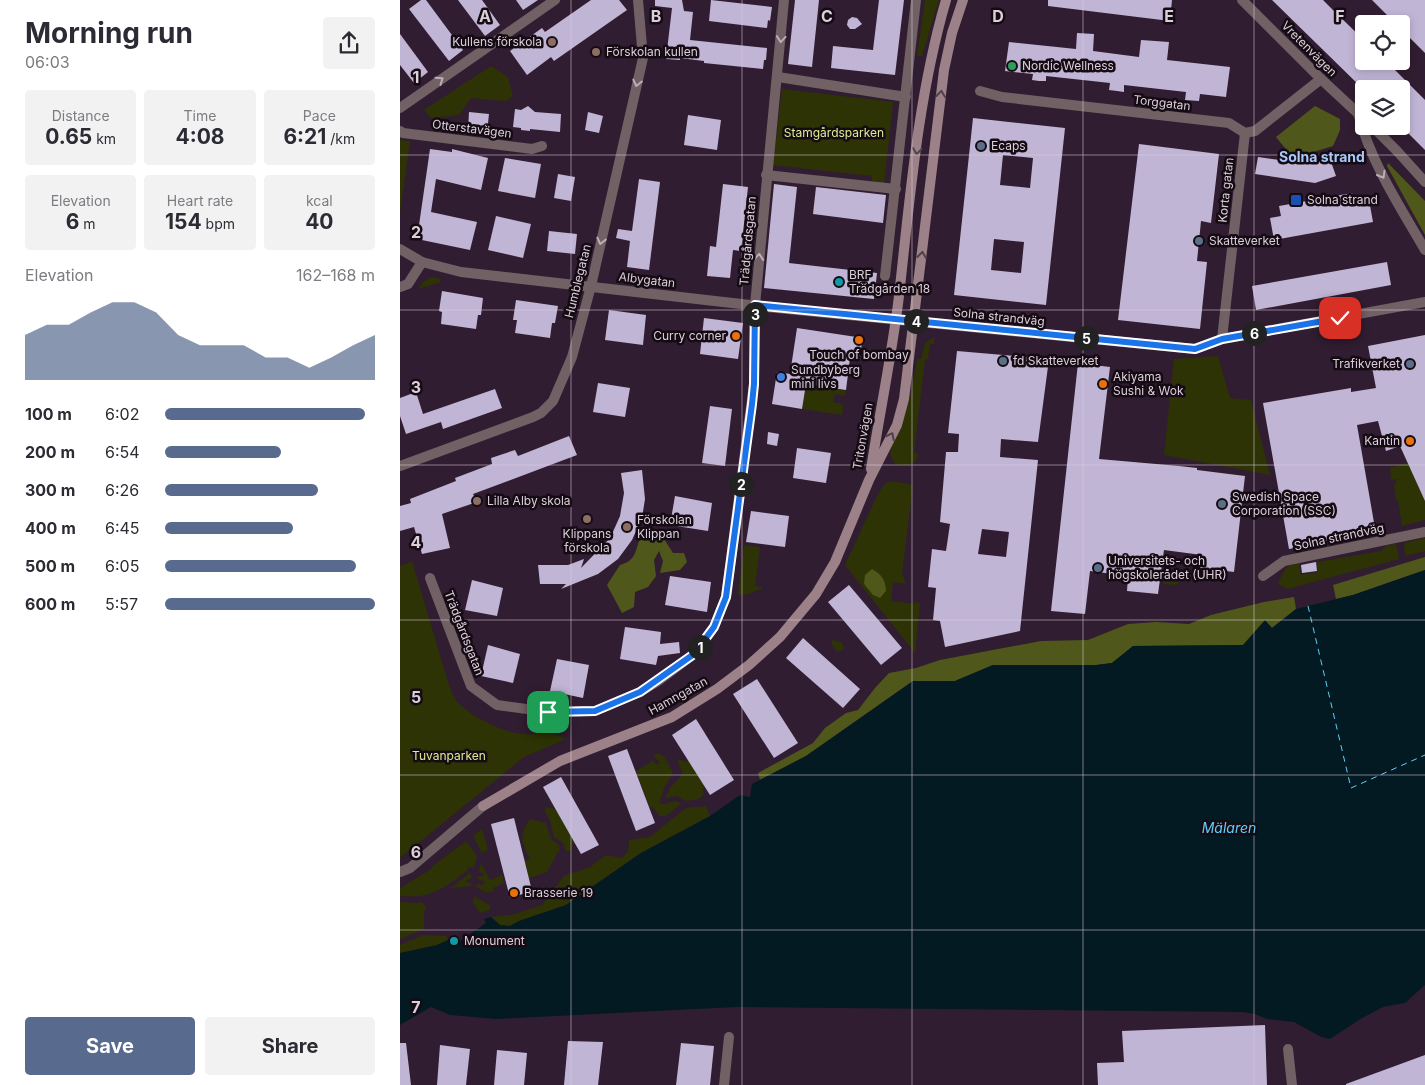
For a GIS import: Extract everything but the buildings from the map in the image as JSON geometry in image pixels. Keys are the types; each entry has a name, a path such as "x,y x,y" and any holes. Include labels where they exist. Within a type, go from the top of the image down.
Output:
{"street":[{"path":"400,108 555,0"},
{"name":"Humblegatan","path":"400,466 533,417 554,401 572,357 591,286 643,58 638,0"},
{"name":"Trädgårdsgatan","path":"430,578 471,686 497,705 548,712 595,711 640,692 694,654 714,627 726,597 754,384 755,305 784,0"},
{"path":"885,276 916,0"},
{"name":"Tritonvägen","path":"869,480 895,319 928,72 946,0"},
{"name":"Tritonvägen","path":"869,480 897,425 904,399 944,70 952,33 963,0"},
{"name":"Vretenvägen","path":"1242,0 1355,110"},
{"path":"778,77 906,97"},
{"path":"1245,133 1255,131 1321,79"},
{"name":"Torggatan","path":"980,91 1002,97 1230,123 1245,133"},
{"name":"Otterstavägen","path":"400,130 403,133 532,148 542,146"},
{"name":"Korta gatan","path":"1222,339 1245,133"},
{"name":"Vretenvägen","path":"1364,135 1374,161 1425,250"},
{"path":"1381,135 1425,182"},
{"path":"766,175 896,189"},
{"name":"Albygatan","path":"400,249 422,262 460,272 895,319"},
{"path":"400,287 408,284 422,262"},
{"name":"Solna strandväg","path":"895,319 1195,349 1222,339 1425,302"},
{"name":"Hamngatan","path":"400,872 410,868 484,806 560,761 672,716 717,690 749,665 780,637 816,594 835,562 869,480"},
{"name":"Solna strandväg","path":"1263,576 1284,562 1425,532"},
{"path":"724,1085 729,1037"},
{"path":"1288,1050 1292,1085"}],"green space":[{"path":"925,0 939,0 922,56 917,56"},
{"path":"491,66 508,77 513,96 506,101 471,98 459,115 431,118 424,110"},
{"name":"Stamgårdsparken","path":"782,89 893,102 884,184 872,182 872,176 773,165"},
{"path":"1315,106 1340,119 1340,130 1333,146 1307,154 1289,153 1276,137"},
{"path":"400,140 410,141 400,213"},
{"path":"1388,163 1425,201 1425,235 1387,166"},
{"path":"431,277 439,278 441,282 418,289 423,282"},
{"path":"934,337 934,344 930,344 928,359 925,360 914,451 918,455 917,459 910,465 895,464 890,454 891,449 910,398 917,359 921,359 925,343"},
{"path":"1218,356 1230,398 1251,400 1270,475 1164,455 1174,359"},
{"path":"806,384 846,390 845,396 835,394 833,402 843,404 842,415 802,409"},
{"path":"1408,462 1420,489 1425,487 1425,520 1402,526 1394,487 1397,479 1391,480 1390,468"},
{"path":"892,481 913,485 902,573 906,584 893,582 891,601 920,603 915,653 845,565 877,496 884,485"},
{"path":"652,535 664,539 673,553 684,553 687,562 680,570 660,573 663,561 659,551 654,560 656,576 648,587 635,592 634,607 622,613 607,585 620,565 633,556 639,541"},
{"path":"1425,538 1425,551 1405,556 1404,543"},
{"path":"1396,544 1399,559 1287,589 1278,583 1290,565 1299,562 1301,575 1318,572 1317,562 1381,551 1387,545"},
{"path":"744,545 760,547 755,586 762,587 745,595 738,594"},
{"path":"1425,557 1425,570 1336,599 1333,585"},
{"name":"Tuvanparken","path":"412,561 448,682 452,693 461,706 487,723 507,731 524,734 551,734 566,739 524,757 400,858 400,566"},
{"path":"872,569 881,575 885,583 886,591 880,598 873,595 864,584 865,575"},
{"path":"1164,572 1179,573 1178,585 1163,584"},
{"path":"1294,597 1296,609 1272,628 1265,621 1243,645 1133,646 1112,663 1096,665 993,665 955,681 913,681 806,756 760,780 758,773 813,743 825,728 846,713 858,710 889,673 916,668 940,660 1041,641 1088,640 1128,624 1156,622 1189,624 1211,615"},
{"path":"833,640 842,642 844,649 837,652 831,643"},
{"path":"658,753 665,757 673,773 665,786 659,803 677,801 681,804 666,816 660,816 653,807 650,808 636,771 650,763 651,760 658,765 660,762 653,756"},
{"path":"679,759 686,762 689,761 705,787 702,789 704,794 699,799 686,801 677,796 665,798 670,788 683,774 678,762"},
{"path":"706,806 710,816 641,853 566,905 519,921 510,926 500,925 491,917 515,914 542,905 564,876 590,867 606,855 622,858 628,852 629,840 650,837 686,808"},
{"path":"545,807 556,809 575,843 572,844 571,851 566,851 563,843 554,837"},
{"path":"530,819 546,823 551,839 559,845 560,852 558,852 547,872 529,878 524,858 527,861 530,858 522,839"},
{"path":"482,829 488,850 482,853 473,836"},
{"path":"466,841 477,856 474,868 468,867 468,870 437,891 421,896 400,896 400,888 430,870"},
{"path":"481,863 490,880 502,875 504,883 493,888 494,891 486,893 476,887 477,884 483,885 485,882 478,879 478,876 482,877 484,874 479,871"},
{"path":"470,873 472,878 466,882 472,883 471,886 451,888"},
{"path":"474,896 490,905 490,910 480,913 473,903"},
{"path":"400,902 422,902 427,908 424,911 424,929 400,939"},
{"path":"423,935 446,936 448,940 437,945 400,953 400,945"}],"water":[{"name":"Mälaren","path":"1425,570 1425,985 1405,1003 1383,1007 1330,1039 1321,1037 1294,1022 1267,1019 1255,1014 1242,1012 737,1007 496,1019 450,1015 431,1007 400,1025 400,953 437,945 448,940 453,946 486,923 484,919 491,917 500,925 510,926 519,921 566,905 641,853 710,816 740,795 750,797 752,784 806,756 913,681 955,681 993,665 1096,665 1112,663 1133,646 1243,645 1265,620 1272,628 1296,609 1353,595"}],"ferry route":[{"path":"1308,606 1351,788 1425,755"}],"place":[{"name":"Kullens förskola","path":"552,42"},
{"name":"Förskolan kullen","path":"596,52"},
{"name":"Nordic Wellness","path":"1012,66"},
{"name":"Ecaps","path":"981,146"},
{"name":"Solna strand","path":"1296,200"},
{"name":"Skatteverket","path":"1199,241"},
{"name":"BRF Trädgården 18","path":"839,282"},
{"name":"Curry corner","path":"736,336"},
{"name":"Touch of bombay","path":"859,340"},
{"name":"fd Skatteverket","path":"1003,361"},
{"name":"Trafikverket","path":"1410,364"},
{"name":"Sundbyberg mini livs","path":"781,377"},
{"name":"Akiyama Sushi & Wok","path":"1103,384"},
{"name":"Kantin","path":"1410,441"},
{"name":"Lilla Alby skola","path":"477,501"},
{"name":"Swedish Space Corporation (SSC)","path":"1222,504"},
{"name":"Klippans förskola","path":"587,519"},
{"name":"Förskolan Klippan","path":"627,527"},
{"name":"Universitets- och högskolerådet (UHR)","path":"1098,568"},
{"name":"Brasserie 19","path":"514,893"},
{"name":"Monument","path":"454,941"}],"district":[{"name":"Solna strand","path":"1322,157"}],"route":[{"path":"548,712 595,711 640,692 694,654 714,627 726,597 752,404 755,305 1195,349 1222,339 1340,318"}]}
